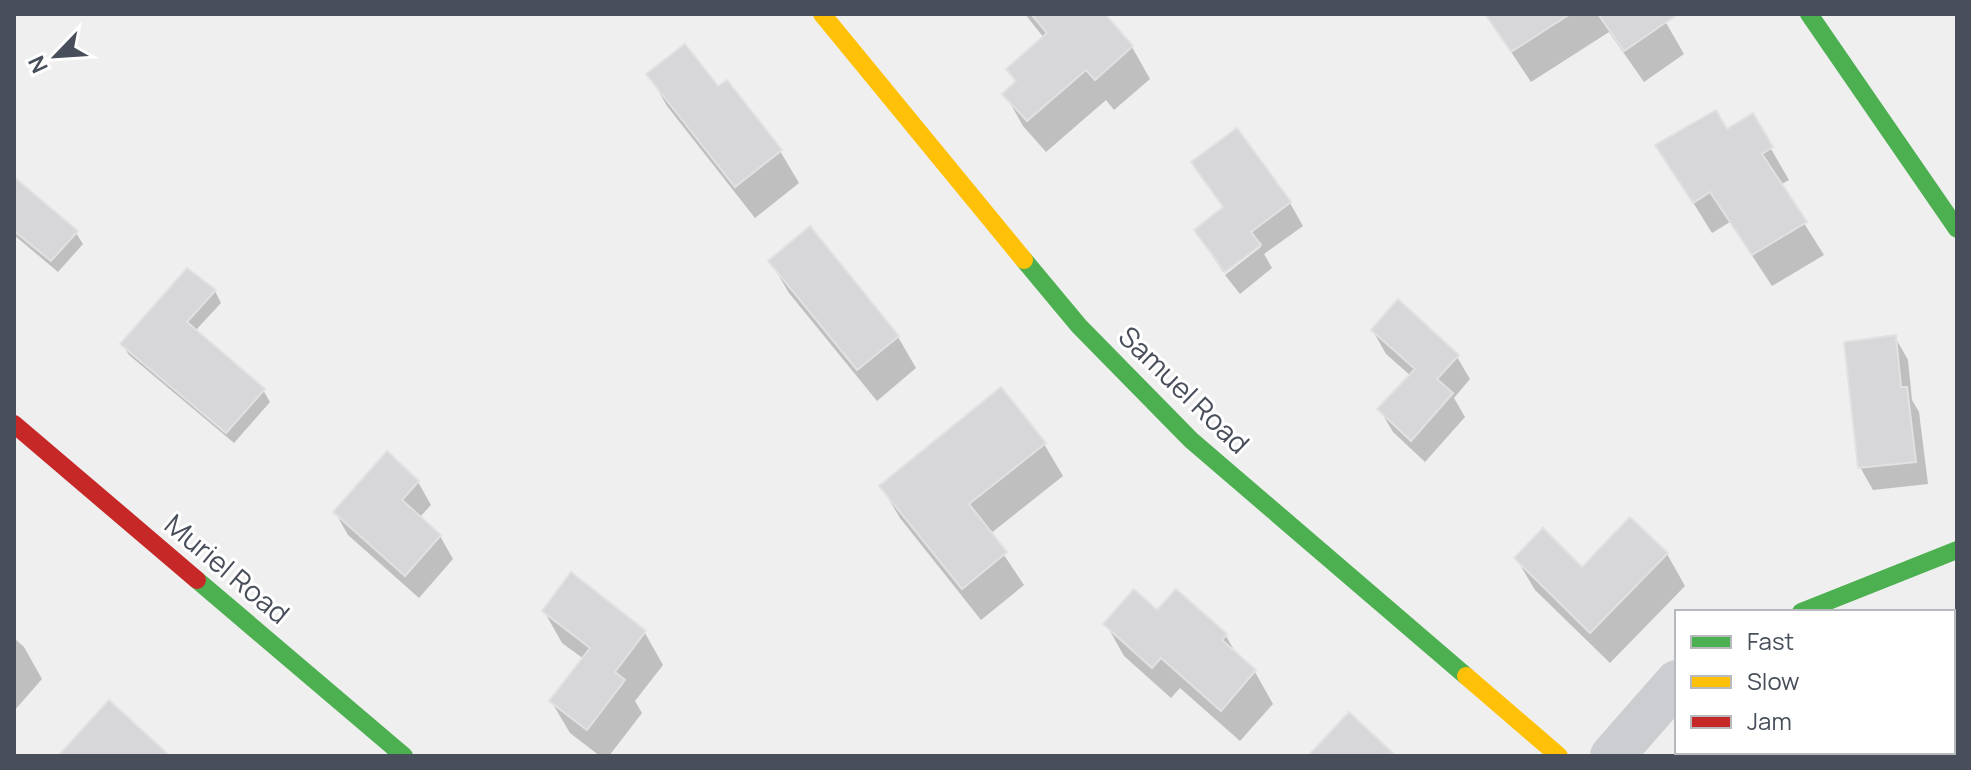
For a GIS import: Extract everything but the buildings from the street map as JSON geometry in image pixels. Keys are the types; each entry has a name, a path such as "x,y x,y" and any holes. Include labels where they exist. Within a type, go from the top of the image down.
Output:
{"street":[{"name":"Samuel Road","path":"822,14 1079,326 1191,440 1559,756"},
{"path":"1809,14 1957,229"},
{"name":"Muriel Road","path":"14,424 404,756"},
{"path":"1806,610 1957,550"},
{"path":"1612,756 1675,684"}],"traffic: fast":[{"path":"1809,14 1957,229"},
{"path":"1024,260 1079,326 1191,440 1466,676"},
{"path":"1806,610 1957,550"},
{"path":"197,580 404,756"}],"traffic: slow":[{"path":"822,14 1024,260"},
{"path":"1466,676 1559,756"}],"traffic: jam":[{"path":"14,424 197,580"}]}
